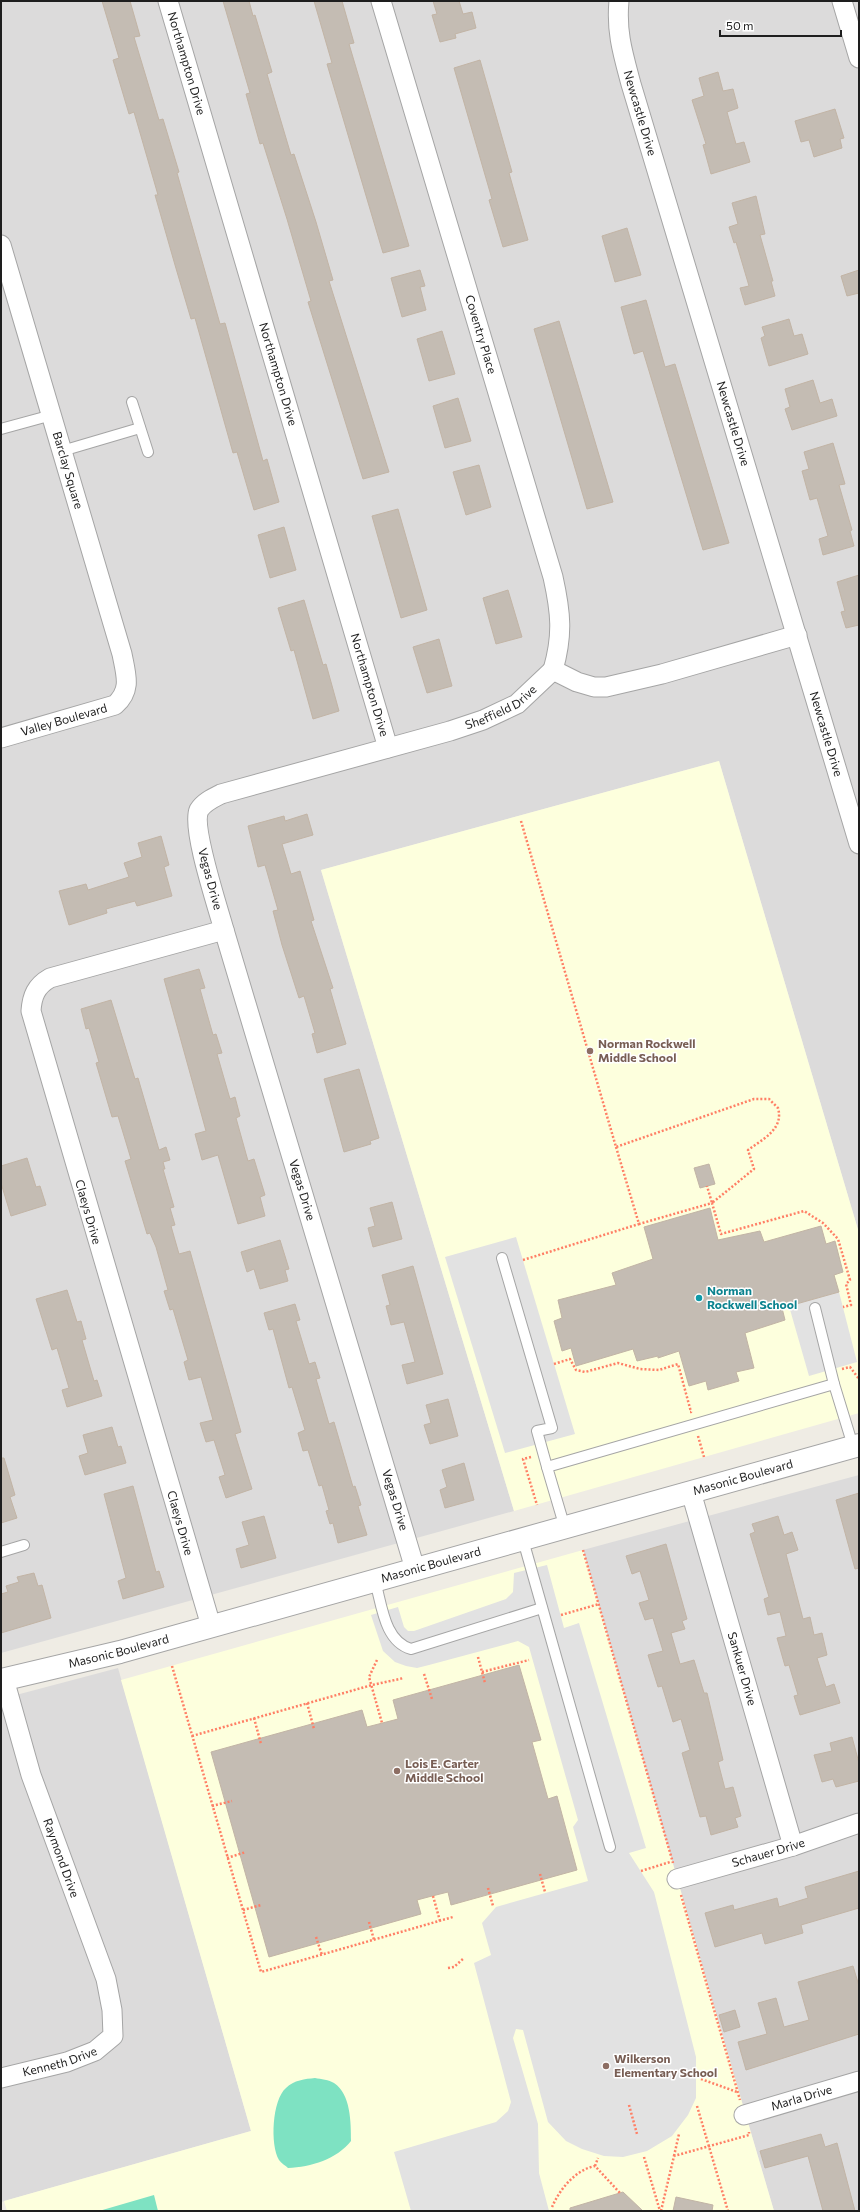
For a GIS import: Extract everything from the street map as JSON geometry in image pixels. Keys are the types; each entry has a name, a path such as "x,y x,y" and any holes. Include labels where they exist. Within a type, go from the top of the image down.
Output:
{"street":[{"name":"Northampton Drive","path":"168,1 388,748"},
{"name":"Coventry Place","path":"381,1 553,577 561,619 558,650 553,670"},
{"name":"Newcastle Drive","path":"619,1 617,22 619,39 629,76 859,844"},
{"path":"842,1 859,58"},
{"name":"Barclay Square","path":"1,246 122,654 126,672 124,697"},
{"path":"553,670 577,682 594,687 606,688 662,674 797,635"},
{"name":"Sheffield Drive","path":"200,810 206,802 221,794 450,731 501,712 517,704 553,670"},
{"name":"Valley Boulevard","path":"1,738 115,705 124,697"},
{"name":"Vegas Drive","path":"200,810 197,816 198,833 224,930 415,1569"},
{"name":"Claeys Drive","path":"211,1626 31,1011 32,998 36,990 42,982 50,978 224,930"},
{"name":"Masonic Boulevard","path":"2,1680 120,1652 523,1540 856,1445"},
{"name":"Sankuer Drive","path":"691,1492 793,1846"},
{"name":"Raymond Drive","path":"2,1680 31,1775 106,1979 112,2010 113,2036"},
{"name":"Schauer Drive","path":"675,1870 793,1846 859,1823"},
{"name":"Kenneth Drive","path":"1,2078 67,2062 95,2051 113,2036"},
{"name":"Marla Drive","path":"744,2115 859,2081"}],"lane":[{"path":"132,402 148,452"},
{"path":"1,429 52,415"},
{"path":"62,451 140,428"},
{"path":"502,1258 552,1428 537,1431 565,1528"},
{"path":"815,1308 834,1384 856,1445"},
{"path":"547,1467 834,1384"},
{"path":"523,1540 610,1847"},
{"path":"1,1552 24,1545"},
{"path":"375,1581 388,1628 394,1639 401,1646 411,1649 542,1608"}],"path":[{"path":"521,821 638,1224"},
{"path":"523,1260 638,1224 712,1204 754,1169 748,1150 771,1134 780,1121 778,1108 769,1099 754,1099 616,1147"},
{"path":"707,1186 721,1234 804,1210 823,1223 838,1240 850,1280 846,1284 851,1305 843,1307"},
{"path":"554,1364 570,1360 576,1370 585,1372 618,1362 640,1369 659,1370 678,1364 691,1412 684,1414"},
{"path":"698,1435 704,1457"},
{"path":"537,1504 523,1459 543,1454"},
{"path":"583,1550 750,2135 674,2156"},
{"path":"561,1615 599,1604"},
{"path":"478,1656 485,1683"},
{"path":"377,1660 369,1677 382,1723"},
{"path":"482,1672 529,1660"},
{"path":"172,1666 260,1972 453,1917"},
{"path":"424,1674 432,1699"},
{"path":"192,1736 372,1685 404,1678"},
{"path":"307,1703 314,1729"},
{"path":"254,1718 261,1744"},
{"path":"212,1806 232,1801"},
{"path":"227,1858 246,1852"},
{"path":"641,1871 675,1870"},
{"path":"540,1874 545,1892"},
{"path":"488,1888 493,1906"},
{"path":"432,1896 440,1921"},
{"path":"243,1910 261,1905"},
{"path":"369,1922 374,1940"},
{"path":"316,1937 322,1954"},
{"path":"448,1968 454,1967 464,1958"},
{"path":"701,2079 738,2092"},
{"path":"629,2105 637,2134"},
{"path":"697,2106 728,2211"},
{"path":"660,2211 679,2134"},
{"path":"644,2157 660,2211"},
{"path":"596,2166 598,2158"},
{"path":"596,2166 620,2193"},
{"path":"552,2207 564,2188 573,2178 584,2170 596,2166"}],"shaded area":[{"path":"1,1 859,1 859,1233 719,761 321,870 514,1511 1,1653"},
{"name":"Norman Rockwell Middle School","path":"719,761 859,1233 859,1413 514,1511 321,870"},
{"path":"516,1237 575,1434 505,1453 445,1257"},
{"path":"839,1292 857,1362 809,1376 789,1306"},
{"path":"859,1475 859,2211 774,2211 583,1550"},
{"name":"Lois E. Carter Middle School","path":"583,1550 774,2211 7,2211 4,2201 251,2131 121,1680"},
{"path":"547,1565 564,1628 579,1623 646,1848 629,1853 654,1892 696,2057 696,2098 688,2115 672,2136 647,2151 623,2157 604,2156 582,2149 566,2141 548,2122 523,2030 516,2029 513,2038 538,2124 539,2173 549,2211 411,2211 394,2152 496,2122 508,2111 511,2102 474,1963 491,1955 482,1923 496,1907 588,1881 573,1827 578,1820 529,1647 518,1641 417,1668 406,1666 395,1662 383,1651 371,1615 398,1607 404,1627 408,1631 414,1631 506,1599 513,1592 514,1573"},
{"path":"118,1668 251,2131 1,2202 1,1699"}],"green space":[{"path":"315,2078 334,2083 344,2094 349,2109 351,2141 338,2153 323,2161 306,2166 288,2168 279,2160 274,2144 275,2112 278,2102 281,2094 292,2083 300,2080"},
{"path":"154,2195 158,2211 99,2211"}],"building":[{"path":"102,1 130,1 140,36 134,37 159,120 163,119 179,172 177,173 220,324 225,323 263,461 267,459 279,502 254,510 237,452 233,453 195,318 191,319 175,265 155,195 158,195 134,112 129,114 113,60 119,58"},
{"path":"223,1 249,1 253,16 255,15 272,72 267,74 291,155 294,154 316,222 333,280 329,281 389,472 363,479 308,302 311,301 287,219 263,143 260,144 246,94 250,93"},
{"path":"314,1 342,1 354,43 349,44 409,246 383,253 327,64 332,63"},
{"path":"433,1 459,1 463,14 472,12 476,28 455,34 456,38 440,42 432,15 437,14"},
{"path":"480,60 512,172 509,173 528,240 503,247 489,200 492,199 454,68"},
{"path":"718,72 723,91 733,89 738,108 727,112 736,144 744,142 750,162 711,174 703,145 706,144 692,100 704,96 699,78"},
{"path":"835,109 844,138 840,139 842,148 814,157 809,140 801,142 795,121"},
{"path":"756,196 765,234 760,235 773,281 771,281 775,296 745,305 740,288 749,286 736,242 734,243 729,227 738,224 732,203"},
{"path":"627,228 641,275 615,282 602,236"},
{"path":"420,270 425,286 420,287 426,310 402,317 391,278"},
{"path":"859,270 859,293 847,296 841,276"},
{"path":"646,300 665,367 675,364 729,543 703,550 643,351 634,354 621,307"},
{"path":"789,319 794,336 802,334 808,354 769,366 761,338 765,336 762,327"},
{"path":"559,321 613,502 587,509 534,329"},
{"path":"442,331 455,374 429,381 417,339"},
{"path":"813,380 820,403 832,399 837,416 792,430 785,409 790,407 785,389"},
{"path":"458,398 471,441 445,448 433,406"},
{"path":"833,443 845,484 839,485 852,530 850,531 854,546 823,555 819,539 828,536 817,498 810,500 802,471 809,469 804,452"},
{"path":"479,465 491,507 466,515 453,472"},
{"path":"398,509 427,610 401,618 372,516"},
{"path":"284,527 296,570 270,578 258,535"},
{"path":"859,575 859,625 846,628 841,612 845,611 837,582"},
{"path":"508,590 522,637 496,644 483,598"},
{"path":"304,600 323,665 326,664 339,711 313,719 294,650 291,651 278,608"},
{"path":"439,639 452,686 427,693 413,647"},
{"path":"307,814 313,835 282,844 291,874 300,871 314,920 311,921 333,988 330,989 346,1044 317,1053 312,1034 315,1033 304,996 299,998 282,945 273,911 278,910 265,865 258,867 248,826 284,816 285,821"},
{"path":"161,836 169,865 164,867 172,896 137,906 135,901 106,909 107,913 69,925 59,891 86,884 88,890 129,877 124,863 142,857 138,843"},
{"path":"199,969 205,988 200,989 213,1035 216,1034 222,1053 217,1054 230,1099 235,1097 240,1116 236,1118 248,1161 254,1159 265,1195 260,1197 265,1216 238,1224 218,1155 202,1160 195,1134 206,1131 164,979"},
{"path":"111,1000 135,1079 138,1078 159,1150 166,1147 170,1160 163,1162 165,1169 163,1169 174,1207 170,1208 175,1225 171,1226 179,1254 190,1251 241,1432 235,1434 252,1489 226,1498 219,1477 225,1475 214,1440 206,1442 200,1423 213,1420 201,1377 189,1380 184,1362 188,1360 173,1309 170,1310 164,1291 168,1290 156,1247 150,1233 147,1234 125,1161 131,1159 118,1116 112,1117 96,1063 99,1062 89,1028 86,1029 81,1009"},
{"path":"359,1069 379,1138 370,1141 371,1144 344,1152 324,1079"},
{"path":"27,1158 36,1187 40,1186 46,1205 11,1216 1,1183 1,1166"},
{"path":"709,1164 715,1184 700,1188 694,1168"},
{"path":"392,1202 402,1239 373,1247 368,1228 375,1226 370,1208"},
{"name":"Norman Rockwell School","path":"710,1208 718,1240 760,1231 764,1242 821,1226 826,1244 835,1241 843,1272 834,1275 839,1292 782,1308 785,1320 745,1333 754,1368 736,1372 739,1381 708,1390 706,1381 689,1386 679,1351 658,1358 658,1356 637,1361 633,1349 576,1366 571,1348 562,1351 554,1321 562,1318 558,1300 616,1285 612,1273 653,1259 644,1227"},
{"path":"280,1240 289,1269 285,1270 288,1281 260,1289 254,1269 247,1272 241,1252"},
{"path":"413,1266 443,1374 407,1384 402,1365 415,1362 404,1322 391,1325 386,1306 390,1305 382,1275"},
{"path":"67,1290 77,1322 81,1321 86,1339 82,1340 94,1381 97,1380 102,1396 67,1407 62,1390 69,1388 57,1348 52,1350 36,1299"},
{"path":"295,1304 300,1320 296,1321 309,1364 315,1362 320,1378 316,1379 329,1424 334,1422 353,1487 355,1486 361,1505 358,1506 367,1535 338,1543 333,1523 330,1524 326,1511 329,1510 322,1485 319,1486 308,1450 303,1451 298,1433 305,1430 292,1387 289,1388 273,1329 269,1330 264,1313"},
{"path":"448,1399 458,1436 430,1444 424,1425 431,1423 426,1405"},
{"path":"112,1427 118,1447 121,1446 126,1463 85,1475 79,1456 88,1453 83,1435"},
{"path":"1,1458 4,1458 15,1495 10,1497 17,1518 1,1523"},
{"path":"464,1463 474,1500 445,1508 440,1490 447,1487 442,1470"},
{"path":"133,1486 156,1572 159,1571 164,1587 123,1599 118,1581 126,1578 104,1494"},
{"path":"859,1493 859,1568 855,1569 836,1500"},
{"path":"264,1516 276,1558 241,1568 236,1549 249,1545 242,1522"},
{"path":"778,1516 784,1535 792,1532 798,1550 786,1554 803,1619 810,1617 814,1635 822,1633 827,1655 817,1658 826,1687 834,1684 840,1703 800,1715 794,1696 798,1695 789,1665 785,1666 777,1638 786,1636 780,1612 768,1615 764,1599 769,1597 750,1534 755,1532 752,1524"},
{"path":"666,1544 687,1619 682,1621 685,1629 671,1633 680,1664 694,1660 704,1693 707,1693 723,1760 718,1762 725,1789 733,1787 741,1816 735,1818 738,1827 711,1835 706,1816 700,1817 682,1753 690,1750 681,1719 673,1722 662,1686 658,1687 648,1655 663,1651 653,1618 645,1620 639,1603 649,1600 640,1571 632,1574 626,1556"},
{"path":"34,1573 38,1586 42,1585 51,1618 1,1633 1,1594 8,1592 6,1586 19,1582 17,1577"},
{"path":"519,1665 541,1740 532,1742 548,1799 557,1796 577,1870 451,1905 448,1892 417,1900 421,1914 269,1957 211,1752 362,1710 367,1727 398,1719 393,1700"},
{"path":"852,1737 859,1763 859,1781 836,1787 833,1779 822,1782 814,1755 832,1751 830,1743"},
{"path":"859,1871 859,1908 801,1925 803,1933 765,1944 762,1933 715,1947 705,1913 733,1905 734,1910 777,1898 779,1907 808,1898 805,1887"},
{"path":"853,1966 859,1986 859,2034 746,2070 738,2042 767,2034 758,2003 776,1998 784,2027 809,2020 798,1982"},
{"path":"735,2010 740,2027 724,2032 719,2015"},
{"path":"821,2134 825,2147 837,2143 855,2211 823,2211 808,2156 765,2168 760,2151"},
{"path":"623,2192 643,2211 570,2211 570,2208"},
{"path":"676,2197 713,2205 712,2211 673,2211"}],"place":[{"name":"Norman Rockwell Middle School","path":"590,1051"},
{"name":"Norman Rockwell School","path":"699,1298"},
{"name":"Lois E. Carter Middle School","path":"397,1771"},
{"name":"Wilkerson Elementary School","path":"606,2066"}]}
